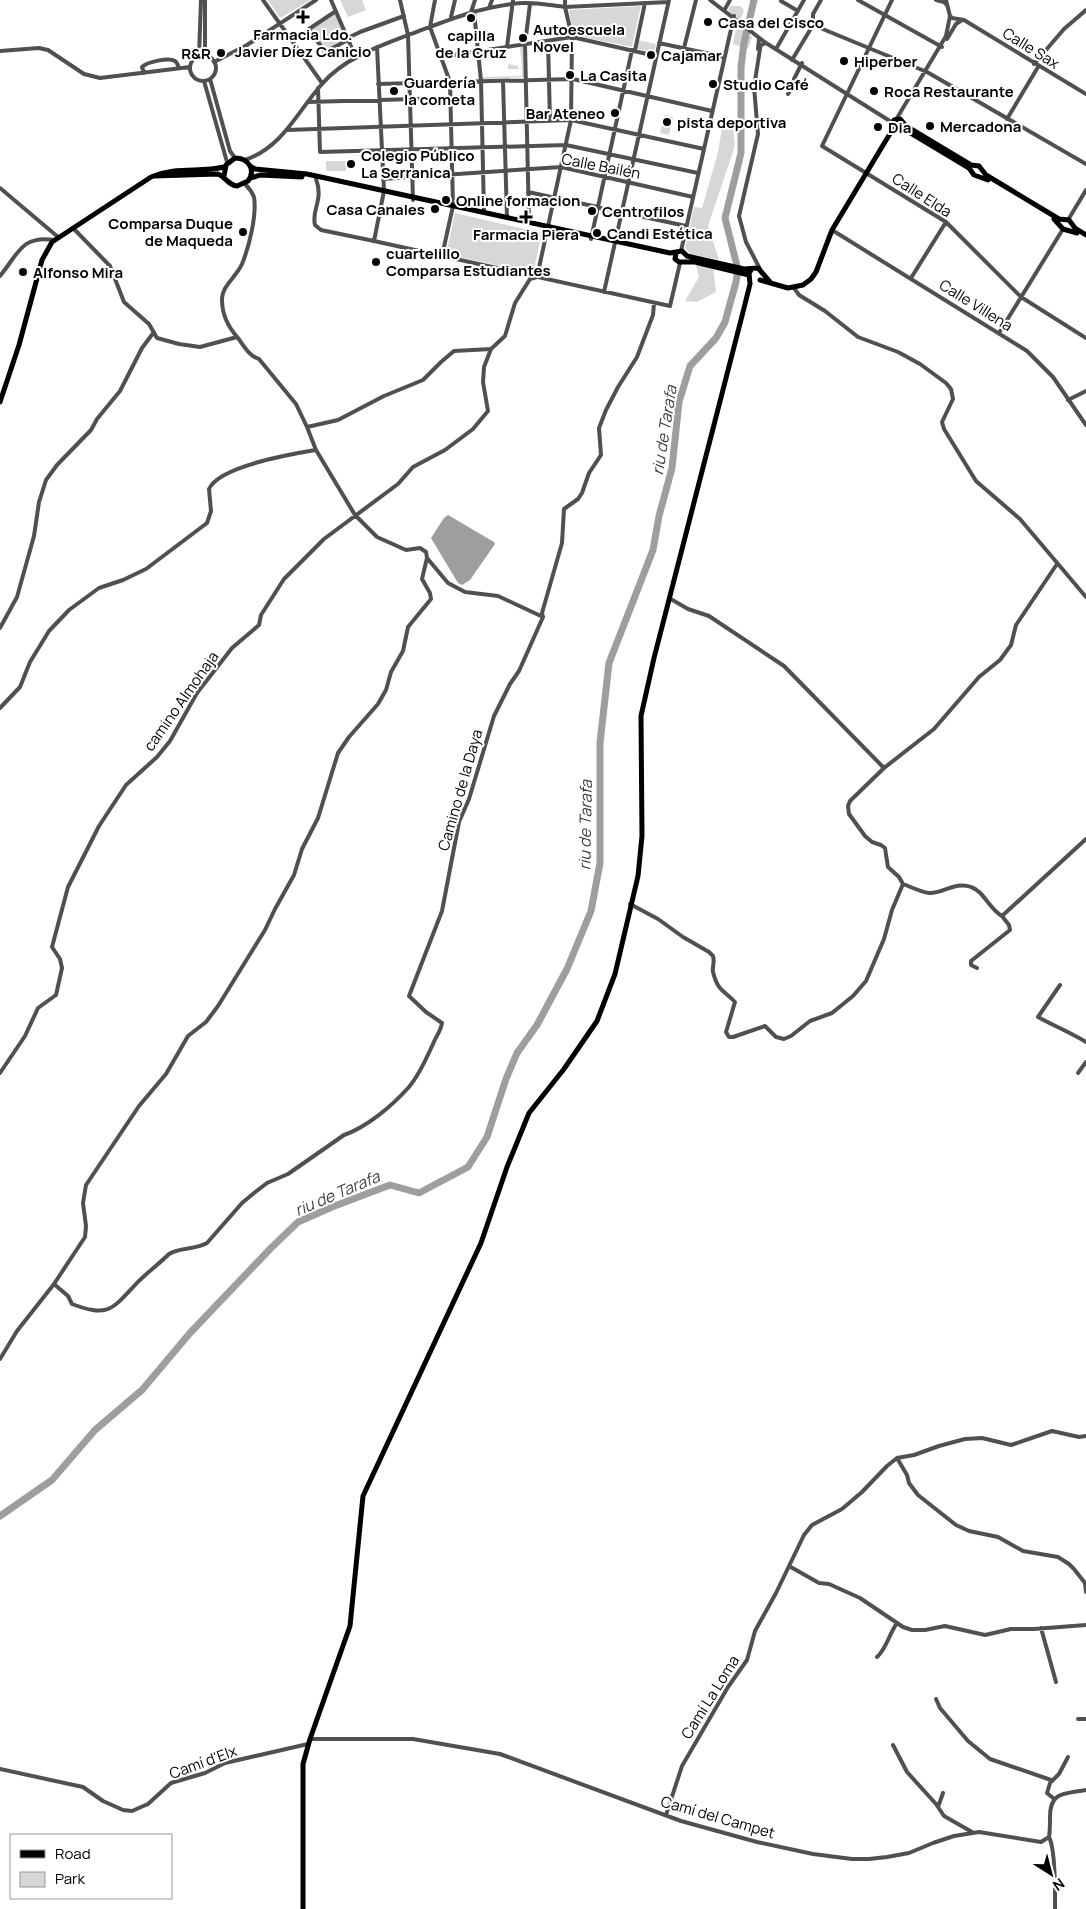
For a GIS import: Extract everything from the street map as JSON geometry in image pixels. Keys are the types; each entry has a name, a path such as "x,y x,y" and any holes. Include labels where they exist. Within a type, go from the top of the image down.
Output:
{"main road":[{"path":"677,254 684,260 755,275 775,285 794,288 804,285 816,272 832,230 866,172 898,123 971,165 974,168 974,175 980,173 1086,237"},
{"path":"0,402 19,346 42,260 57,238 151,176 161,172 184,169 216,169 226,165 235,158 249,162 255,169 307,174 614,243 670,254 685,252 684,260"},
{"path":"249,162 251,178"},
{"path":"224,176 226,165"},
{"path":"974,168 980,167 980,173"},
{"path":"151,176 218,174 224,176 232,186 245,184 251,178 260,175 316,179 384,192"},
{"path":"452,207 548,228"},
{"path":"303,1909 303,1764 309,1741 350,1626 363,1496 481,1243 507,1167 529,1113 564,1069 597,1021 615,974 638,876 642,836 641,716 669,598 743,312 755,275"}],"street":[{"path":"198,56 201,0"},
{"path":"205,0 204,47 208,56 214,62 215,72 210,79 204,81 193,77 190,68 193,60 198,56 208,56"},
{"path":"264,0 322,83"},
{"path":"214,62 247,45 316,0"},
{"path":"331,0 356,58"},
{"path":"400,0 408,35 413,199"},
{"path":"435,0 430,27 450,82 452,207 442,256"},
{"path":"451,17 455,0"},
{"path":"475,0 473,11 481,81 484,213"},
{"path":"489,8 492,0"},
{"path":"537,277 571,120 572,38 565,0"},
{"path":"684,48 696,0"},
{"path":"710,0 766,43 776,48"},
{"path":"713,0 733,18"},
{"path":"725,9 730,0"},
{"path":"776,48 804,0"},
{"path":"793,59 813,25 813,14 821,0"},
{"path":"858,0 942,47"},
{"path":"847,92 892,0"},
{"path":"936,0 946,3 950,16 948,32 942,47"},
{"path":"249,162 270,147 288,130 322,83 339,68 376,47 451,17 513,2 565,7 668,1 604,292"},
{"path":"781,1 798,11"},
{"path":"507,47 513,2"},
{"path":"591,238 614,129 645,3"},
{"path":"529,223 525,44 530,4"},
{"path":"1008,119 1036,65 1064,29 1086,10"},
{"path":"336,11 309,29 325,52 360,32 404,16"},
{"name":"Calle Sax","path":"950,16 964,20 1086,94"},
{"path":"677,254 693,197 733,18"},
{"path":"760,38 898,123 956,24 964,20"},
{"path":"813,25 927,72 1086,164"},
{"path":"441,57 572,38 656,56"},
{"path":"755,275 740,232 737,215 756,133 752,80 760,38"},
{"path":"548,41 550,121"},
{"path":"659,43 724,57"},
{"path":"755,275 739,216 742,196 757,143 758,126 754,81 760,49 766,43"},
{"path":"374,242 384,192 376,47"},
{"path":"0,51 39,48 48,50 84,74 100,78 190,68"},
{"path":"144,73 142,67 144,64 152,62 173,60 179,68"},
{"path":"788,94 796,80 794,79 801,64"},
{"path":"210,79 230,151 235,158"},
{"path":"378,84 573,79 712,110"},
{"path":"204,81 226,165"},
{"path":"503,81 508,218"},
{"path":"318,88 320,152 566,145 698,173"},
{"name":"Calle Elda","path":"847,92 822,146 946,222 1021,297 1086,338"},
{"path":"308,102 450,98"},
{"path":"288,130 319,127 571,120 704,149"},
{"path":"294,121 294,125 297,128"},
{"name":"Calle Bailén","path":"383,179 561,167 693,197"},
{"path":"316,179 319,194 314,219 315,225 321,230 374,242 670,306 684,260"},
{"path":"245,184 254,198 253,226 242,264 225,290 222,299 228,325 253,357 259,359 296,404 316,450 355,516 377,537 406,550 420,548 426,552 428,558 448,583 465,592 498,596 543,617"},
{"path":"0,188 57,238"},
{"path":"999,333 1086,190"},
{"path":"528,192 686,226"},
{"path":"911,278 946,222"},
{"path":"73,228 110,266 124,302 149,324 157,338 200,347 237,337"},
{"name":"Calle Villena","path":"832,230 1035,357 1053,377 1086,425"},
{"path":"0,276 19,248 28,242 57,238"},
{"name":"camino Almohaja","path":"0,1073 25,1036 38,1008 56,995 62,968 60,959 52,947 68,887 99,826 126,785 170,741 197,693 232,648 259,625 261,616 284,579 324,539 398,484 413,468 445,450 473,429 488,411 483,382 484,367 491,349 504,336 515,303 530,280 537,277"},
{"path":"794,288 799,295 825,311 858,337 898,352 920,364 951,389 953,399 942,422 976,481 1020,519 1086,597"},
{"name":"Camino de la Daya","path":"54,1284 68,1296 72,1304 91,1311 112,1308 169,1254 175,1250 200,1247 206,1244 242,1204 267,1183 288,1174 384,1110 409,1087 429,1056 442,1022 426,1012 409,996 442,911 459,822 469,799 494,716 510,684 519,671 543,617 542,613 562,542 564,509 578,499 589,473 601,455 599,428 618,387 637,357 653,315 654,303"},
{"path":"0,628 16,597 34,536 39,502 46,480 57,465 91,430 96,419 120,391 142,348 154,332"},
{"path":"307,427 338,420 392,392 423,380 454,350 491,349"},
{"path":"1068,400 1086,391"},
{"path":"0,708 20,687 30,662 49,631 69,610 99,588 124,580 146,569 207,523 210,514 208,492 212,484 233,472 258,462 282,455 316,450"},
{"path":"0,1359 17,1331 54,1284 85,1237 86,1226 83,1203 86,1185 139,1106 166,1074 188,1036 206,1022 218,1006 265,930 294,875 304,844 324,803 338,753 349,737 378,704 386,690 391,672 403,651 408,627 431,599 422,580 428,558"},
{"path":"630,904 658,919 683,937 710,952 713,956 713,971 717,984 723,993 734,1002 727,1035 733,1038 765,1026 776,1037 784,1039 791,1036 810,1021 832,1013 853,996 866,981 884,939 892,910 903,884 900,877 888,867 885,848 872,842 865,836 848,810 850,801 884,768 934,729 979,677 1000,660 1011,645 1016,625 1057,564"},
{"path":"669,598 688,609 709,616 784,666 884,768"},
{"path":"1002,916 1086,839"},
{"path":"903,884 929,893 954,886 969,886 974,888 1002,916 1009,925 1010,930 971,961 971,965 977,968"},
{"path":"1060,984 1038,1017 1056,1027 1068,1030 1086,1042"},
{"path":"1078,1072 1086,1062"},
{"name":"Camí La Loma","path":"666,1815 682,1766 728,1687 747,1660 755,1631 808,1529 842,1509 897,1458 965,1440 982,1438 1011,1445 1052,1431 1079,1437 1086,1436"},
{"path":"897,1458 907,1475 909,1483 918,1495 956,1525 969,1531 998,1537 1023,1551 1058,1557 1069,1564 1086,1583 1086,1592"},
{"path":"789,1566 820,1583 829,1584 860,1598 897,1623 912,1630 925,1630 945,1626 985,1635 1011,1629 1086,1625"},
{"path":"877,1657 883,1651 897,1623"},
{"path":"1041,1628 1056,1682"},
{"path":"936,1699 940,1708 968,1741 990,1759 1052,1781"},
{"path":"1078,1719 1086,1718"},
{"name":"Camí del Campet","path":"309,1741 413,1739 492,1753 666,1815 757,1842 813,1854 852,1859 869,1859 909,1853 933,1843 972,1832 1035,1842 1041,1842 1049,1837"},
{"name":"Camí d'Elx","path":"0,1769 83,1787 103,1801 123,1810 132,1811 148,1804 171,1783 206,1774 225,1763 309,1741"},
{"path":"893,1744 907,1772 944,1816 972,1832"},
{"path":"1053,1798 1047,1793 1052,1781 1059,1774 1068,1757"},
{"path":"1055,1909 1053,1856 1049,1837 1050,1806 1053,1798 1059,1795 1086,1790"},
{"path":"938,1807 943,1793"}],"green space":[{"path":"268,0 311,0 280,18"},
{"path":"340,0 362,0 366,10 348,17"},
{"path":"641,6 632,47 573,35 569,10"},
{"path":"730,6 740,6 744,10 740,21 728,11"},
{"path":"336,13 347,39 325,51 311,30"},
{"path":"741,26 752,37 748,49 733,44 736,28"},
{"path":"637,40 656,44 654,53 635,48"},
{"path":"520,47 523,47 524,77 483,79 483,77 522,76 522,69 518,69 522,68"},
{"path":"508,64 518,66 518,69 508,69"},
{"name":"pista deportiva","path":"664,115 673,117 669,135 660,133"},
{"path":"724,116 732,119 735,146 708,226 719,260 690,254 685,248 694,207 702,208 718,152"},
{"path":"326,161 346,161 346,171 326,171"},
{"path":"455,213 542,233 533,273 446,254"},
{"path":"695,262 713,266 716,292 697,302 685,301 699,277"}],"shaded area":[{"path":"448,515 495,544 470,580 462,585 458,583 431,538"}],"waterway":[{"name":"riu de Tarafa","path":"0,1516 52,1480 95,1430 142,1390 190,1333 298,1222 390,1185 419,1193 468,1167 487,1137 506,1079 517,1053 537,1025 567,969 591,911 600,863 600,743 609,663 653,550 659,516 672,468 679,402 690,366 716,338 725,322 736,282 738,270 725,218 741,153 741,67 744,43 754,0"}],"place":[{"name":"Farmacia Ldo. Javier Díez Canicio","path":"303,17"},
{"name":"capilla de la Cruz","path":"471,18"},
{"name":"Casa del Cisco","path":"708,22"},
{"name":"Autoescuela Novel","path":"523,38"},
{"name":"R&R","path":"221,53"},
{"name":"Cajamar","path":"651,55"},
{"name":"Hiperber","path":"844,61"},
{"name":"La Casita","path":"570,75"},
{"name":"Studio Café","path":"713,84"},
{"name":"Guardería la cometa","path":"394,91"},
{"name":"Roca Restaurante","path":"874,91"},
{"name":"Bar Ateneo","path":"615,113"},
{"name":"pista deportiva","path":"667,122"},
{"name":"Mercadona","path":"930,126"},
{"name":"Dia","path":"878,127"},
{"name":"Colegio Público La Serranica","path":"351,164"},
{"name":"Online formacion","path":"446,200"},
{"name":"Casa Canales","path":"435,209"},
{"name":"Centrofilos","path":"592,211"},
{"name":"Farmacia Piera","path":"526,217"},
{"name":"Comparsa Duque de Maqueda","path":"243,232"},
{"name":"Candi Estética","path":"597,233"},
{"name":"cuartelillo Comparsa Estudiantes","path":"376,262"},
{"name":"Alfonso Mira","path":"23,272"}]}
